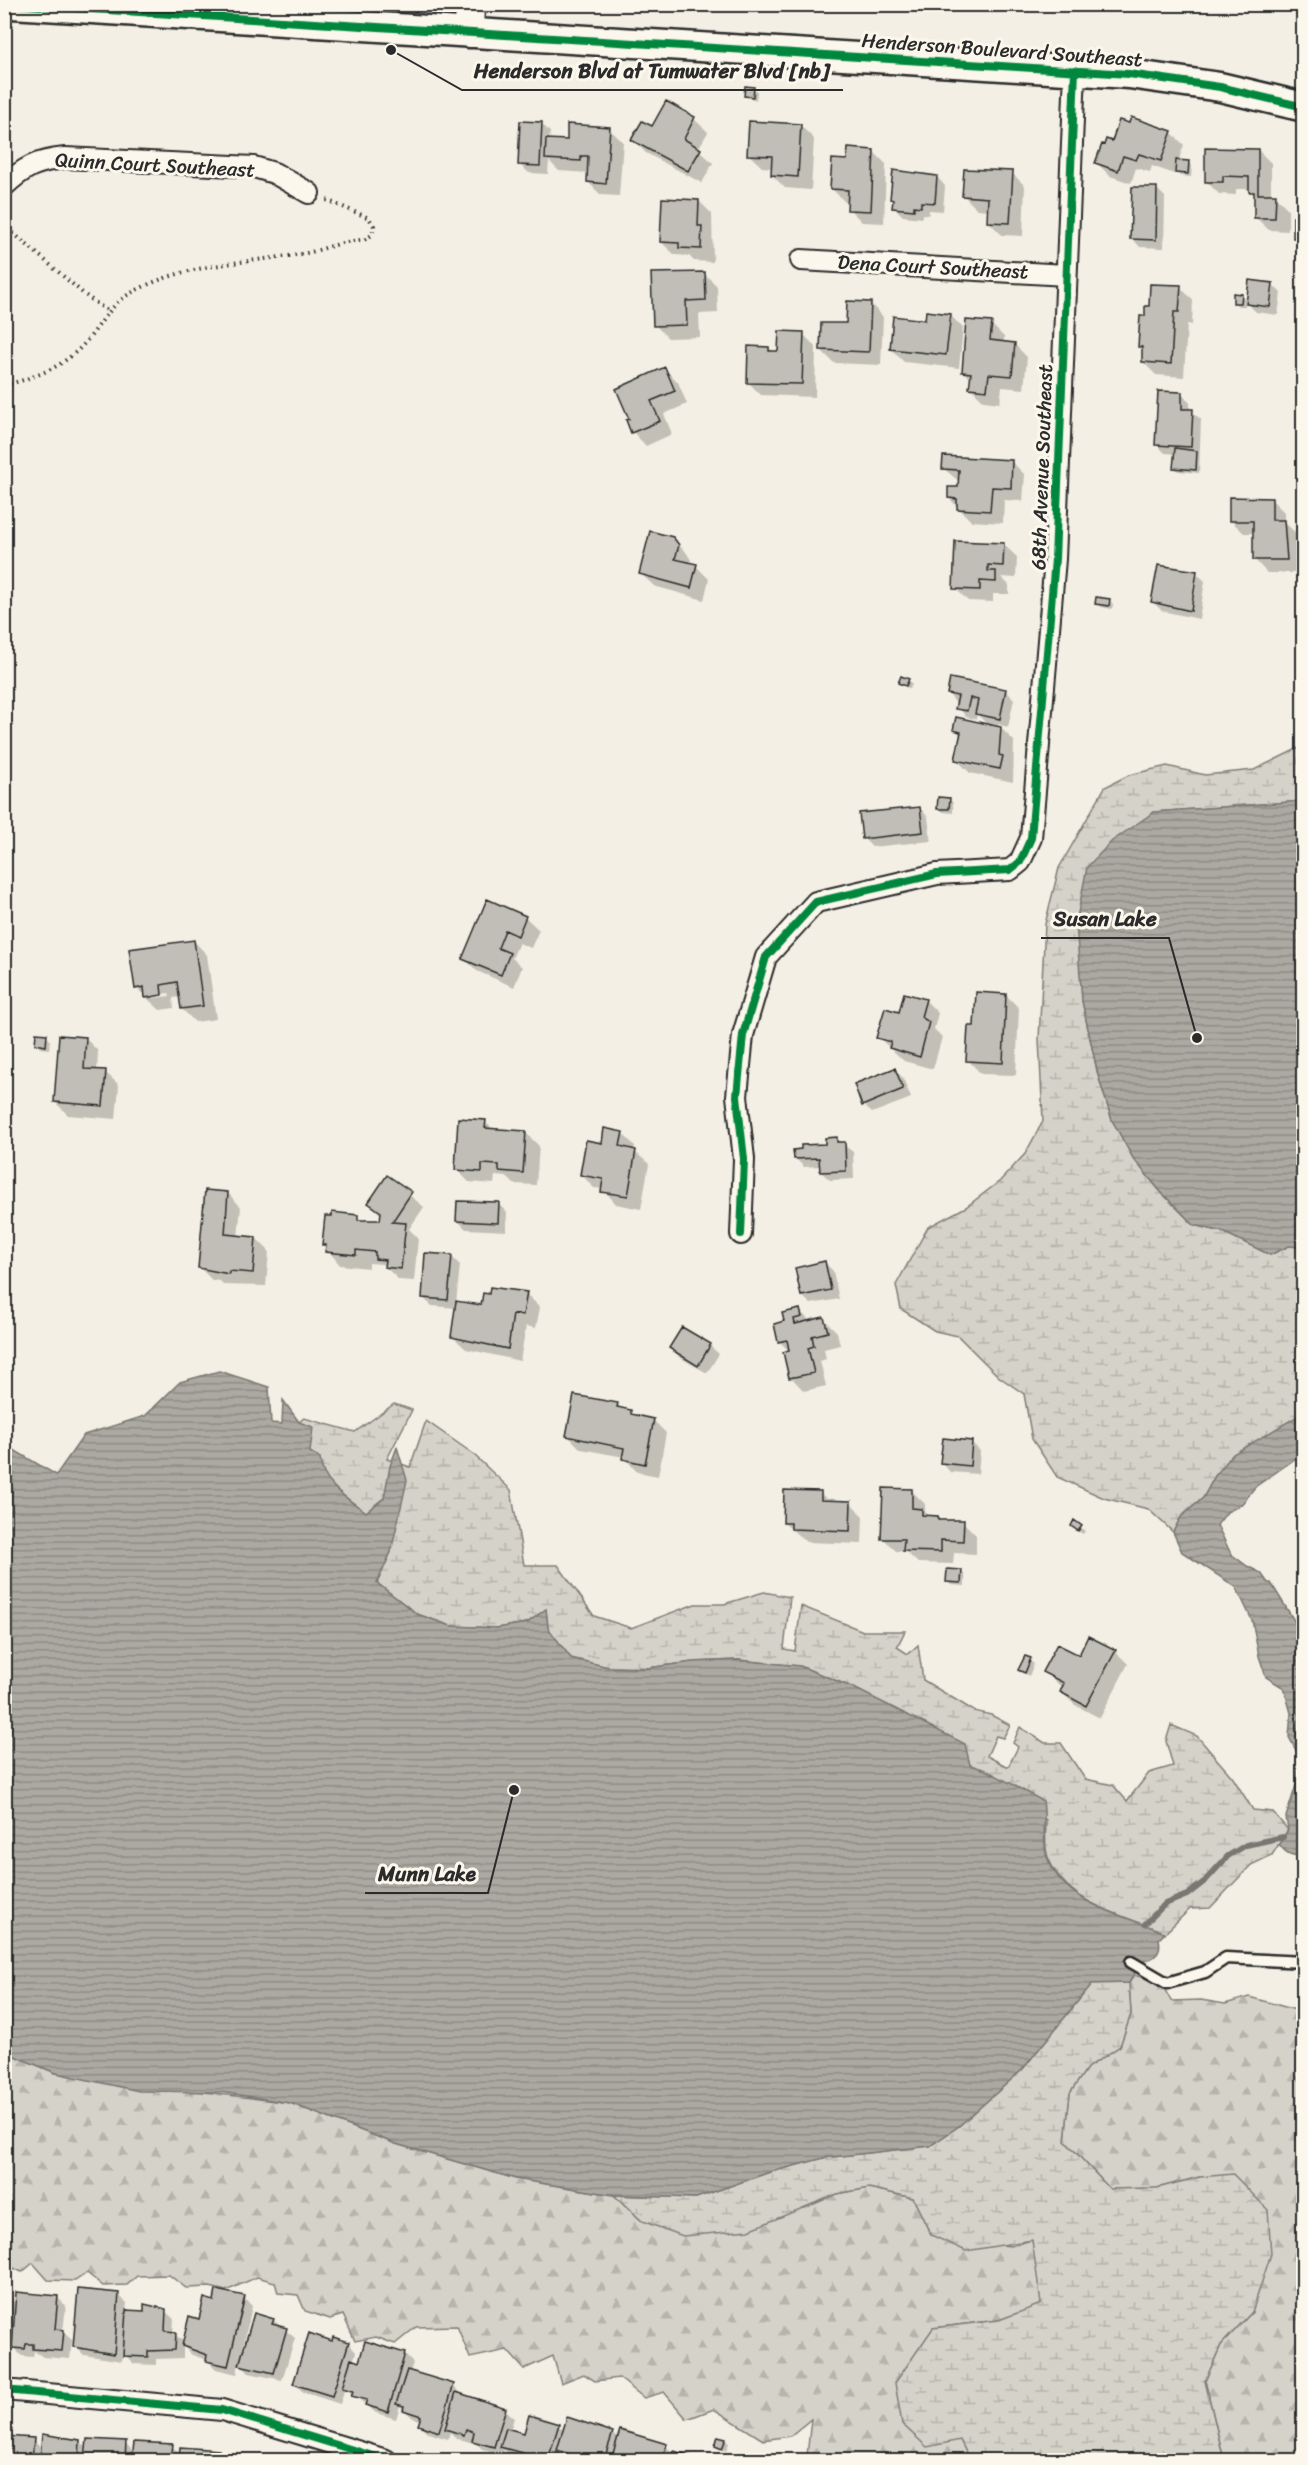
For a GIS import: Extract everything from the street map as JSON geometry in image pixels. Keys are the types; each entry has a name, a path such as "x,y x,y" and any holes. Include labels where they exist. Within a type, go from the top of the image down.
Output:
{"street":[{"name":"Henderson Boulevard Southeast","path":"12,4 1075,70 1176,80 1220,87 1304,107"},
{"path":"469,33 470,4"},
{"name":"68th Avenue Southeast","path":"741,1234 744,1159 737,1096 743,1035 766,957 816,902 937,874 1010,870 1020,862 1031,838 1055,559 1075,70"},
{"name":"Quinn Court Southeast","path":"4,186 21,171 40,161 65,158 254,166 274,173 309,193"},
{"name":"Dena Court Southeast","path":"801,260 1065,275"},
{"path":"4,2390 222,2410 374,2459"}],"lane":[{"path":"1131,1962 1167,1983 1205,1972 1226,1959 1304,1962"}],"path":[{"path":"4,385 53,369 85,344 109,312 125,297 142,288 192,271 226,263 304,254 364,240 372,235 374,226 369,218 309,193"},
{"path":"4,225 85,295 109,312"}],"green space":[{"path":"1303,746 1303,801 1154,812 1082,1001 1098,1075 1112,1120 1133,1158 1160,1191 1194,1225 1223,1232 1270,1255 1289,1246 1303,1247 1303,1413 1215,1476 1203,1498 1181,1517 1173,1532 1148,1509 1104,1498 1057,1477 1032,1439 1024,1394 998,1376 958,1336 935,1331 901,1309 896,1285 928,1227 966,1207 1000,1181 1025,1154 1043,1121 1039,1039 1045,924 1059,868 1105,787 1129,775 1167,766 1205,775 1254,770"},
{"path":"394,1404 412,1410 387,1459 410,1467 426,1421 472,1453 511,1490 524,1565 558,1565 594,1616 631,1628 695,1604 724,1604 764,1592 790,1597 784,1649 795,1651 801,1606 863,1631 905,1631 897,1647 908,1654 918,1645 923,1680 974,1711 991,1715 1010,1725 1003,1738 996,1736 987,1756 1008,1767 1018,1747 1013,1743 1020,1727 1045,1743 1061,1743 1085,1779 1113,1785 1127,1801 1149,1773 1173,1766 1166,1741 1171,1725 1197,1736 1233,1778 1253,1810 1273,1812 1288,1830 1272,1855 1251,1865 1210,1908 1190,1909 1165,1933 1098,1906 1082,1898 1068,1887 1057,1874 1048,1857 1046,1820 1020,1795 1002,1780 970,1765 854,1688 800,1666 738,1660 693,1662 647,1668 608,1667 570,1658 548,1628 546,1610 527,1623 497,1628 451,1626 417,1614 377,1583 391,1552 384,1498 366,1512 336,1489 324,1475 319,1458 310,1453 299,1422 304,1418 355,1432"},
{"path":"1134,1975 1161,1983 1171,2001 1201,2000 1225,2004 1249,1997 1303,2012 1303,2460 1224,2460 1205,2381 1221,2345 1252,2312 1200,2177 1157,2188 1110,2189 1065,2141 1070,2093 1087,2068 1120,2046 1131,2014 1129,1983"},
{"path":"1092,1983 1129,1983 1131,2014 1120,2046 1087,2068 1070,2093 1065,2141 1110,2189 1157,2188 1200,2177 1233,2174 1268,2210 1271,2254 1252,2312 1221,2345 1205,2381 1224,2460 970,2460 960,2440 927,2447 902,2424 895,2383 933,2328 999,2320 1041,2304 1032,2240 966,2251 931,2235 913,2198 869,2188 837,2194 749,2230 683,2236 642,2221 614,2195 696,2198 767,2173 823,2158 930,2146 959,2126 1022,2070"},
{"path":"5,2052 56,2073 290,2103 396,2144 516,2179 614,2195 642,2221 805,2208 837,2194 869,2188 913,2198 931,2235 1010,2246 1032,2240 1045,2304 999,2320 933,2328 960,2440 970,2460 809,2460 807,2456 811,2419 790,2436 763,2440 714,2409 687,2419 664,2392 644,2398 619,2378 595,2381 584,2374 561,2383 553,2356 524,2369 507,2350 470,2358 457,2326 416,2327 395,2344 376,2337 355,2341 343,2315 330,2319 305,2311 298,2295 278,2293 275,2282 257,2277 226,2291 210,2287 186,2288 169,2275 137,2276 127,2285 103,2286 87,2273 75,2281 48,2280 33,2263 22,2272 5,2264"}],"shaded area":[{"path":"1303,801 1303,1247 1289,1246 1270,1255 1223,1232 1194,1225 1160,1191 1133,1158 1112,1120 1098,1075 1082,1001 1076,923 1087,867 1112,841 1154,812"},
{"path":"219,1371 269,1387 271,1423 282,1424 283,1400 299,1422 313,1427 310,1452 320,1458 325,1475 336,1489 366,1512 384,1498 390,1466 397,1447 407,1480 391,1552 377,1583 417,1614 451,1626 497,1628 527,1623 546,1609 548,1628 571,1658 608,1667 647,1668 693,1662 738,1660 800,1666 854,1688 965,1744 970,1765 986,1770 1043,1801 1047,1857 1056,1874 1081,1898 1114,1914 1165,1933 1159,1939 1159,1951 1151,1959 1142,1961 1129,1983 1092,1984 1022,2070 959,2126 930,2146 824,2158 767,2173 696,2198 614,2195 516,2179 396,2144 290,2103 221,2092 139,2091 56,2073 5,2052 4,1444 56,1475 84,1435 145,1416 180,1382"},
{"path":"1303,1413 1303,1453 1255,1487 1241,1505 1227,1512 1217,1525 1231,1554 1261,1573 1268,1583 1271,1583 1303,1635 1303,1856 1296,1856 1284,1850 1279,1844 1288,1830 1286,1817 1297,1782 1299,1756 1289,1737 1291,1713 1284,1688 1266,1677 1252,1620 1236,1587 1182,1552 1173,1532 1181,1517 1203,1498 1215,1476 1233,1454"}],"building":[{"path":"745,86 754,87 753,97 744,96"},
{"path":"666,101 695,117 684,139 701,149 688,171 631,140 642,121 652,126"},
{"path":"1131,117 1172,131 1161,161 1139,154 1136,160 1123,156 1118,171 1095,163 1102,144 1104,145 1106,139 1112,141 1119,120 1129,123"},
{"path":"520,121 542,122 540,166 518,165"},
{"path":"749,121 801,124 798,177 771,175 772,156 747,155"},
{"path":"567,124 610,127 606,184 587,182 588,156 581,156 581,161 545,159 546,139 567,140"},
{"path":"848,148 874,150 871,211 847,210 848,190 830,189 832,159 847,160"},
{"path":"1205,148 1258,149 1258,194 1276,194 1275,218 1254,218 1254,192 1249,192 1249,177 1223,176 1223,182 1205,182"},
{"path":"1176,160 1189,161 1188,174 1175,173"},
{"path":"964,169 1013,171 1010,223 987,222 988,198 962,196"},
{"path":"893,170 937,176 935,203 921,202 921,207 914,206 914,210 892,208 893,200 890,199"},
{"path":"1132,187 1157,187 1156,240 1130,239"},
{"path":"662,198 699,200 698,226 702,226 701,249 679,248 679,243 660,242"},
{"path":"1302,202 1304,202 1304,245 1301,245 1301,238 1293,238 1293,217 1302,217"},
{"path":"705,272 706,300 686,301 687,325 653,326 651,273"},
{"path":"1249,280 1273,283 1270,307 1246,304"},
{"path":"1150,284 1181,285 1179,312 1174,312 1171,364 1142,362 1142,347 1138,347 1140,316 1145,316 1145,306 1149,306"},
{"path":"1233,293 1242,294 1241,303 1233,303"},
{"path":"847,301 871,302 869,352 820,350 821,323 846,323"},
{"path":"926,311 951,314 946,355 890,349 893,316 925,320"},
{"path":"966,320 992,322 990,340 1015,343 1012,376 989,374 987,390 969,388 971,373 962,372"},
{"path":"779,331 804,332 802,384 747,383 748,346 769,347 769,351 778,351"},
{"path":"665,367 675,391 651,401 660,421 631,433 626,420 629,419 616,389"},
{"path":"1158,391 1182,392 1182,409 1193,409 1191,447 1155,445"},
{"path":"1175,448 1197,451 1196,470 1173,468"},
{"path":"943,456 1012,460 1011,488 992,487 990,511 957,509 957,499 948,498 948,487 958,487 959,470 942,469"},
{"path":"1229,497 1272,498 1272,520 1284,520 1287,560 1253,560 1253,521 1229,521"},
{"path":"650,531 673,537 679,545 675,559 697,564 691,588 639,574"},
{"path":"955,541 1004,543 1003,566 988,565 988,571 996,571 996,582 980,581 980,590 953,589"},
{"path":"1158,565 1197,571 1191,611 1151,602"},
{"path":"1096,597 1110,599 1109,606 1095,604"},
{"path":"901,676 909,679 906,686 898,683"},
{"path":"950,678 1006,689 1000,719 975,714 978,700 970,698 967,711 955,709 958,696 947,694"},
{"path":"956,717 1001,727 999,755 1003,756 1000,769 955,760 961,732 953,730"},
{"path":"938,797 950,798 949,809 937,809"},
{"path":"920,807 923,832 862,839 859,813"},
{"path":"487,899 526,916 518,936 505,930 498,948 510,953 501,975 462,959"},
{"path":"194,940 203,1006 181,1009 177,982 161,985 162,995 145,998 144,987 135,989 129,949"},
{"path":"976,992 1006,994 1003,1063 966,1061 968,1026 974,1026"},
{"path":"904,993 926,999 921,1017 929,1022 920,1057 889,1048 891,1042 876,1038 885,1008 899,1012"},
{"path":"36,1033 47,1034 46,1046 35,1044"},
{"path":"59,1035 86,1037 84,1069 106,1070 103,1106 54,1102"},
{"path":"895,1068 903,1089 862,1106 854,1084"},
{"path":"458,1118 486,1120 485,1128 526,1131 523,1173 499,1171 499,1165 482,1164 482,1172 455,1170"},
{"path":"604,1128 623,1132 620,1146 636,1150 628,1196 601,1192 603,1179 580,1175 586,1140 602,1143"},
{"path":"837,1137 837,1142 845,1142 846,1171 820,1172 819,1158 794,1159 793,1150 801,1149 801,1145 825,1144 825,1138"},
{"path":"387,1175 412,1192 392,1222 406,1223 401,1269 384,1267 385,1260 375,1259 375,1252 356,1250 356,1255 325,1252 326,1245 322,1245 325,1216 332,1216 332,1212 358,1215 358,1220 380,1220 381,1212 368,1203"},
{"path":"205,1190 228,1192 225,1234 256,1237 253,1273 229,1271 229,1274 198,1268"},
{"path":"457,1201 499,1202 498,1223 456,1221"},
{"path":"425,1253 452,1255 448,1300 422,1298"},
{"path":"825,1261 831,1290 801,1296 795,1268"},
{"path":"490,1287 527,1292 523,1315 513,1314 508,1349 451,1337 456,1301 481,1305 483,1293 489,1294"},
{"path":"800,1309 802,1317 794,1319 795,1324 824,1317 828,1332 812,1336 814,1346 808,1348 814,1373 789,1378 783,1352 789,1350 787,1340 778,1342 774,1324 784,1321 782,1313"},
{"path":"682,1327 711,1344 698,1366 669,1348"},
{"path":"574,1395 618,1403 617,1407 631,1410 631,1414 654,1419 645,1464 622,1459 624,1448 566,1436"},
{"path":"943,1438 972,1441 970,1466 940,1463"},
{"path":"883,1488 912,1489 912,1508 922,1509 922,1515 938,1516 938,1520 964,1520 963,1541 941,1540 941,1552 903,1551 904,1539 881,1539"},
{"path":"784,1490 821,1491 821,1500 851,1501 850,1531 791,1529 791,1523 783,1523"},
{"path":"1074,1520 1082,1526 1078,1531 1071,1526"},
{"path":"947,1569 962,1570 961,1583 946,1582"},
{"path":"1088,1636 1116,1650 1086,1706 1060,1692 1064,1683 1042,1672 1057,1644 1079,1655"},
{"path":"1025,1656 1031,1658 1025,1673 1018,1670"},
{"path":"78,2289 119,2293 114,2354 73,2347"},
{"path":"216,2290 245,2296 228,2366 206,2361 207,2355 182,2346 189,2316 199,2319 204,2298 214,2301"},
{"path":"16,2292 58,2296 55,2329 64,2330 62,2351 33,2349 33,2344 26,2344 25,2349 12,2348"},
{"path":"4,2293 9,2294 4,2320"},
{"path":"144,2304 166,2309 165,2331 176,2332 175,2350 148,2351 148,2357 123,2356 126,2310 144,2311"},
{"path":"254,2313 274,2319 272,2324 287,2328 274,2373 239,2365"},
{"path":"309,2333 332,2341 333,2337 349,2342 332,2396 293,2384"},
{"path":"365,2341 405,2353 388,2412 365,2405 367,2400 351,2396 353,2391 342,2388 351,2359 359,2362"},
{"path":"407,2370 454,2384 439,2432 418,2425 421,2416 403,2410 404,2406 396,2404"},
{"path":"456,2392 506,2408 494,2447 472,2441 474,2432 466,2429 464,2435 445,2429"},
{"path":"529,2415 559,2424 548,2460 500,2447 506,2428 524,2433"},
{"path":"567,2417 613,2432 604,2460 581,2460 582,2458 557,2450"},
{"path":"620,2430 667,2444 662,2460 611,2460"},
{"path":"42,2434 80,2440 79,2460 40,2460"},
{"path":"4,2436 34,2438 32,2460 4,2460"},
{"path":"718,2436 726,2438 722,2449 715,2446"},
{"path":"87,2439 126,2441 125,2460 85,2460"},
{"path":"134,2442 173,2444 171,2460 132,2460"},
{"path":"180,2447 219,2450 218,2460 179,2460"},
{"path":"674,2451 702,2460 670,2460"},
{"path":"240,2454 260,2460 238,2460"}],"waterway":[{"path":"1145,1924 1165,1904 1187,1895 1205,1881 1228,1856 1246,1845 1283,1837"}],"cycle path":[{"path":"12,4 1129,74 1220,87 1304,107"},
{"path":"741,1234 744,1159 737,1096 743,1035 766,957 816,902 937,874 1010,870 1020,862 1031,838 1055,559 1075,70"},
{"path":"4,2390 222,2410 386,2460"}],"place":[{"name":"Henderson Blvd at Tumwater Blvd [nb]","path":"391,50"},
{"name":"Susan Lake","path":"1197,1038"},
{"name":"Munn Lake","path":"514,1790"}]}
